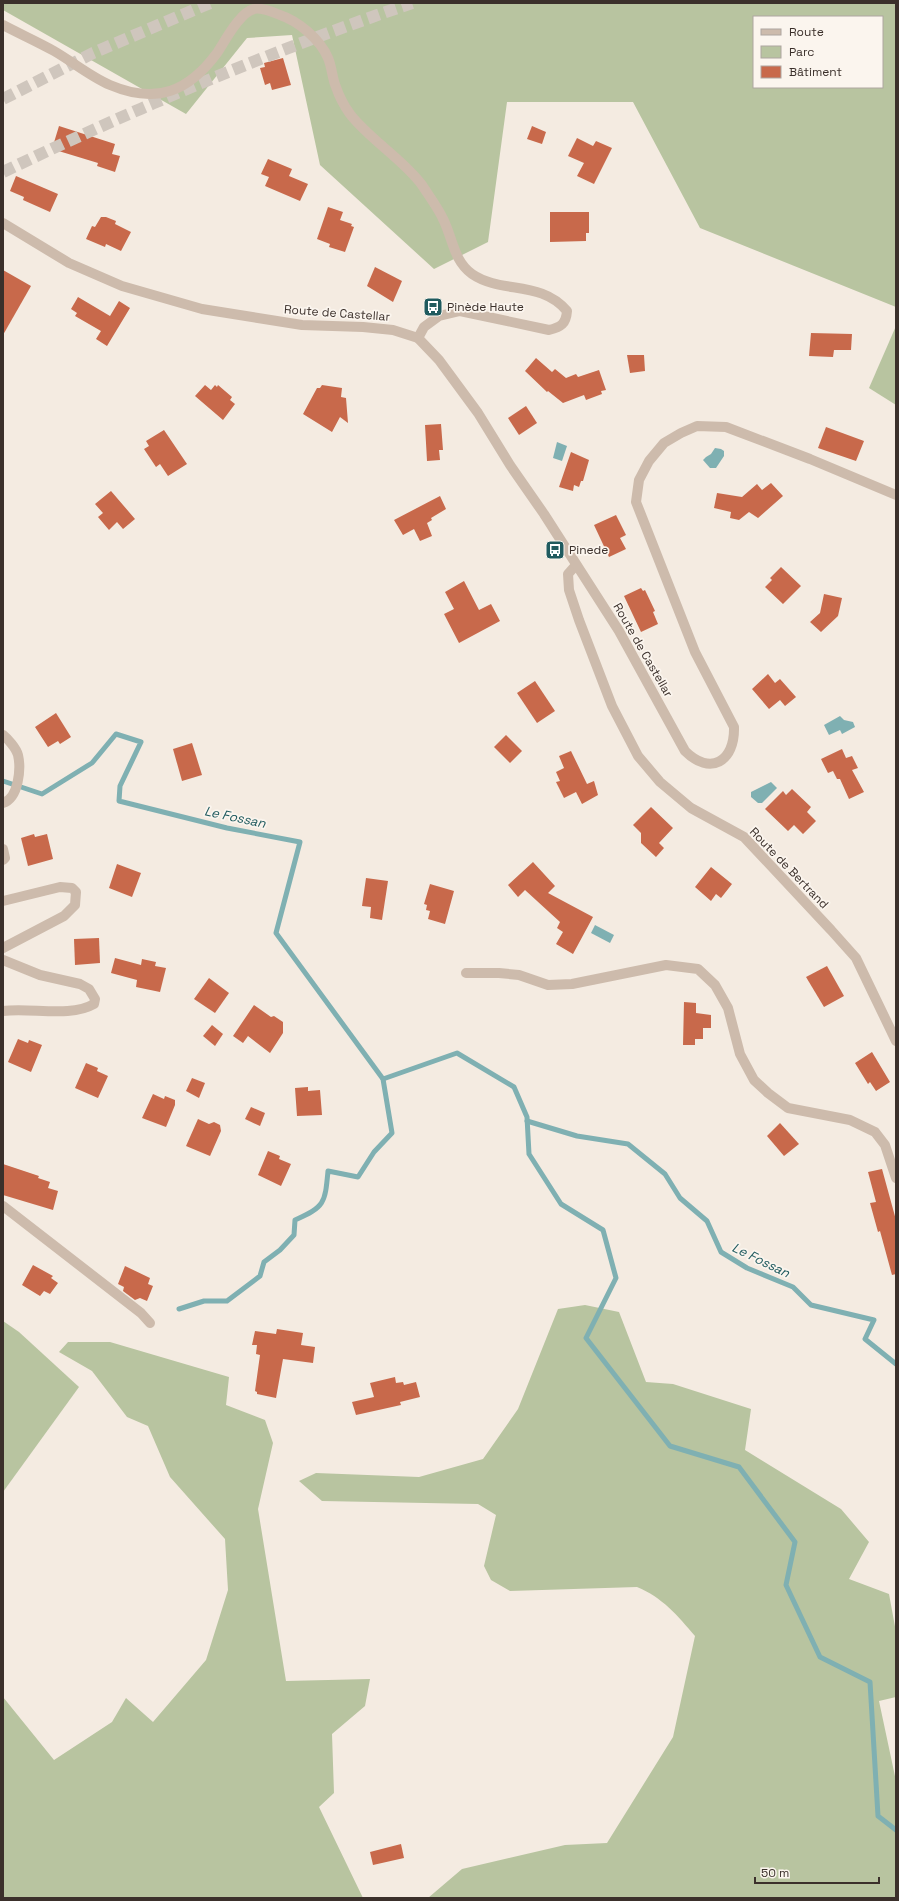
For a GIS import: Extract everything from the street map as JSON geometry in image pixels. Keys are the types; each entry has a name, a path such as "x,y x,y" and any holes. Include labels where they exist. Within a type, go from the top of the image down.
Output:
{"street":[{"path":"3,25 52,50 110,85 138,93 167,92 183,87 200,74 242,16 254,9 268,11 283,16 307,30 327,57 336,88 351,115 421,183 444,220 452,248 464,267 474,276 488,281 532,290 548,296 559,302 567,311 567,320 561,327 549,330 460,311 439,316 424,328 418,338"},
{"name":"Route de Castellar","path":"3,223 69,263 122,286 202,309 302,325 363,327 393,330 418,338 439,360 478,414 510,465 544,514 619,631 685,751 695,761 707,764 722,760 730,752 734,738 734,727 695,652 636,502 640,480 649,461 664,443 681,433 697,426 726,427 810,459 896,495"},
{"name":"Route de Bertrand","path":"576,565 568,574 569,590 612,706 638,756 660,782 691,808 744,837 831,930 856,958 896,1041"},
{"path":"3,735 18,754 20,776 13,793 7,802 3,803"},
{"path":"3,849 5,858 3,860"},
{"path":"3,901 60,887 72,888 76,892 75,905 64,916 3,948"},
{"path":"3,960 40,975 80,984 89,989 95,999 94,1004 89,1007 71,1011 16,1009 3,1011"},
{"path":"466,973 499,973 519,975 548,985 572,984 666,965 698,969 715,985 728,1008 740,1054 754,1080 768,1094 788,1108 850,1120 875,1132 885,1145 896,1178"},
{"path":"3,1206 141,1314 150,1323"}],"green space":[{"path":"3,3 896,3 896,307 700,228 633,102 507,102 488,242 434,269 320,165 292,35 247,38 186,114 3,10"},
{"path":"896,326 896,405 869,388"},
{"path":"585,1305 619,1312 646,1382 673,1384 751,1409 745,1450 841,1509 869,1542 849,1579 889,1594 896,1632 896,1697 879,1701 896,1781 896,1898 428,1898 462,1869 565,1845 607,1843 673,1737 695,1636 676,1614 662,1602 646,1591 637,1587 510,1591 491,1580 484,1566 496,1515 478,1504 322,1501 299,1481 316,1473 419,1477 483,1459 518,1409 558,1309"},
{"path":"3,1321 19,1332 79,1387 3,1492"},
{"path":"68,1342 110,1342 229,1377 226,1405 265,1420 273,1443 258,1509 286,1681 370,1679 365,1706 332,1734 334,1793 319,1807 363,1898 3,1898 3,1697 54,1760 112,1722 126,1698 153,1722 206,1660 228,1590 225,1539 170,1477 148,1426 127,1417 92,1371 59,1352"}],"water":[{"path":"557,442 567,446 562,461 553,458"},
{"path":"715,448 724,451 724,456 716,468 710,468 703,460 711,454"},
{"path":"840,716 844,720 853,722 855,727 842,734 840,730 829,735 824,725"},
{"path":"771,782 777,788 762,803 758,803 751,797 751,792"},
{"path":"595,925 614,935 610,943 591,933"}],"building":[{"path":"283,58 291,85 272,90 270,83 265,85 260,68 265,67 264,63"},
{"path":"59,126 115,144 112,154 120,156 115,172 97,166 98,163 52,149"},
{"path":"532,126 546,132 542,144 527,139"},
{"path":"577,138 593,146 596,141 612,148 594,184 577,176 584,163 568,156"},
{"path":"268,159 292,169 289,176 308,184 300,201 265,186 269,177 261,174"},
{"path":"16,176 58,194 50,212 23,200 24,197 10,191"},
{"path":"328,207 343,212 340,220 352,224 351,226 354,227 345,252 329,247 330,244 317,239"},
{"path":"550,212 589,212 589,233 586,233 586,241 550,242"},
{"path":"101,217 106,217 116,221 115,224 131,232 121,251 106,244 105,247 86,239 92,226 95,227"},
{"path":"375,267 402,281 393,302 367,286"},
{"path":"3,270 31,286 3,335"},
{"path":"78,297 110,316 119,301 130,308 107,346 96,339 101,331 75,316 77,313 71,309"},
{"path":"811,333 852,334 851,350 834,350 833,357 809,356"},
{"path":"627,355 644,355 645,371 630,373"},
{"path":"536,358 552,372 555,369 566,378 576,374 578,377 599,370 606,390 601,391 602,394 586,400 584,395 563,403 548,391 547,392 525,371"},
{"path":"205,385 211,390 215,385 217,387 218,385 232,397 230,400 235,404 223,420 195,396"},
{"path":"322,385 342,388 341,397 346,398 348,423 340,417 332,432 303,414 317,388 320,388"},
{"path":"526,406 537,423 519,435 508,418"},
{"path":"441,424 443,450 439,450 440,460 427,461 425,425"},
{"path":"826,427 864,441 856,461 818,448"},
{"path":"164,430 187,464 168,476 160,464 156,467 144,449 149,446 146,441"},
{"path":"571,452 589,460 583,481 581,481 579,487 574,485 573,491 559,487"},
{"path":"771,483 783,496 758,518 749,512 739,520 730,518 731,512 714,508 717,493 742,497 757,484 762,490"},
{"path":"111,491 135,519 123,529 117,522 109,530 98,517 103,513 95,504"},
{"path":"440,496 446,509 431,518 432,520 427,523 432,536 420,541 414,529 403,535 394,520"},
{"path":"616,515 626,535 620,538 626,549 609,557 594,525"},
{"path":"781,567 801,586 783,604 765,587 772,580 770,578"},
{"path":"464,581 479,610 491,604 500,621 459,643 444,614 454,609 445,592"},
{"path":"641,588 643,591 645,590 655,611 653,612 658,624 641,632 624,596"},
{"path":"824,594 842,598 838,616 821,632 810,622 820,613"},
{"path":"768,674 775,683 780,679 796,697 785,706 780,700 769,709 752,689"},
{"path":"535,681 555,711 537,723 517,693"},
{"path":"56,713 71,737 60,744 58,741 48,747 35,727"},
{"path":"506,735 522,751 510,763 494,747"},
{"path":"192,743 202,775 182,781 173,749"},
{"path":"842,749 846,758 852,756 858,768 852,770 864,792 849,799 840,779 837,779 833,771 828,773 821,759"},
{"path":"571,751 587,784 594,781 598,795 582,804 576,792 564,798 556,782 560,781 556,772 564,768 559,756"},
{"path":"792,789 811,807 807,812 816,821 803,834 794,825 788,831 765,809 783,791 786,795"},
{"path":"651,807 673,828 659,843 664,848 656,857 641,843 641,833 633,825"},
{"path":"34,834 35,837 47,834 53,859 28,866 21,838"},
{"path":"533,862 555,886 548,893 593,917 573,954 556,944 563,932 557,928 560,922 525,890 518,897 508,885"},
{"path":"117,864 141,873 132,897 109,888"},
{"path":"711,867 732,884 721,898 716,894 711,901 695,887"},
{"path":"366,878 388,881 382,920 370,918 371,907 362,906"},
{"path":"430,884 454,891 445,924 428,919 430,911 426,910 427,905 424,904"},
{"path":"99,938 100,963 75,965 74,939"},
{"path":"115,958 141,965 142,959 156,962 155,966 166,968 160,992 136,987 137,980 111,973"},
{"path":"827,966 844,996 824,1007 806,977"},
{"path":"209,978 229,993 215,1013 194,999"},
{"path":"684,1002 696,1003 696,1013 711,1015 711,1028 703,1028 703,1039 695,1039 695,1045 683,1045"},
{"path":"254,1005 271,1017 274,1016 283,1022 283,1033 270,1053 248,1036 243,1043 233,1036"},
{"path":"212,1025 223,1034 215,1046 203,1036"},
{"path":"18,1039 28,1043 29,1040 42,1045 31,1072 8,1062"},
{"path":"872,1052 890,1082 876,1091 870,1082 868,1084 855,1063"},
{"path":"86,1063 98,1068 97,1071 108,1076 98,1098 75,1088"},
{"path":"192,1078 205,1083 199,1098 186,1091"},
{"path":"308,1087 308,1091 320,1090 322,1115 297,1116 295,1088"},
{"path":"153,1094 164,1099 165,1096 175,1100 175,1105 166,1127 142,1118"},
{"path":"251,1107 265,1113 260,1126 245,1119"},
{"path":"198,1119 209,1124 214,1122 220,1125 221,1131 210,1156 186,1146"},
{"path":"780,1123 799,1144 784,1156 767,1136"},
{"path":"268,1151 280,1156 279,1159 291,1164 281,1186 258,1175"},
{"path":"3,1164 39,1176 38,1178 50,1182 48,1188 58,1191 53,1210 3,1195"},
{"path":"882,1169 896,1220 896,1274 892,1275 880,1231 878,1232 870,1203 876,1202 868,1172"},
{"path":"33,1265 53,1276 51,1278 58,1283 50,1294 44,1291 40,1296 22,1285"},
{"path":"125,1266 150,1278 148,1284 153,1286 147,1301 140,1298 135,1300 123,1291 124,1287 118,1284"},
{"path":"277,1329 303,1333 301,1345 315,1347 313,1363 283,1359 276,1398 257,1394 255,1391 260,1355 256,1354 257,1345 252,1345 255,1331 276,1334"},
{"path":"395,1377 396,1383 403,1382 404,1385 416,1382 420,1397 400,1402 401,1405 356,1415 352,1402 374,1397 370,1383"},
{"path":"401,1844 404,1858 373,1865 370,1852"}],"waterway":[{"name":"Le Fossan","path":"3,781 42,794 92,763 116,734 141,742 120,786 119,801 227,828 300,842 276,933 383,1079 392,1133 374,1152 358,1177 328,1171 326,1190 322,1203 312,1211 295,1220 294,1235 280,1250 264,1262 260,1276 227,1301 204,1301 179,1309"},
{"path":"383,1079 457,1053 514,1087 527,1117 529,1154 561,1204 603,1230 616,1278 586,1338 670,1446 739,1467 795,1542 786,1585 820,1657 870,1682 878,1816 896,1830"},
{"name":"Le Fossan","path":"527,1121 577,1136 628,1144 665,1174 680,1198 707,1221 721,1252 747,1268 793,1287 811,1305 874,1320 865,1339 896,1364"}],"tunnel":[{"path":"3,99 93,53 210,3"},
{"path":"3,172 154,103 256,61 360,21 412,3"}],"place":[{"name":"Pinède Haute","path":"433,307"},
{"name":"Pinede","path":"555,550"}]}
